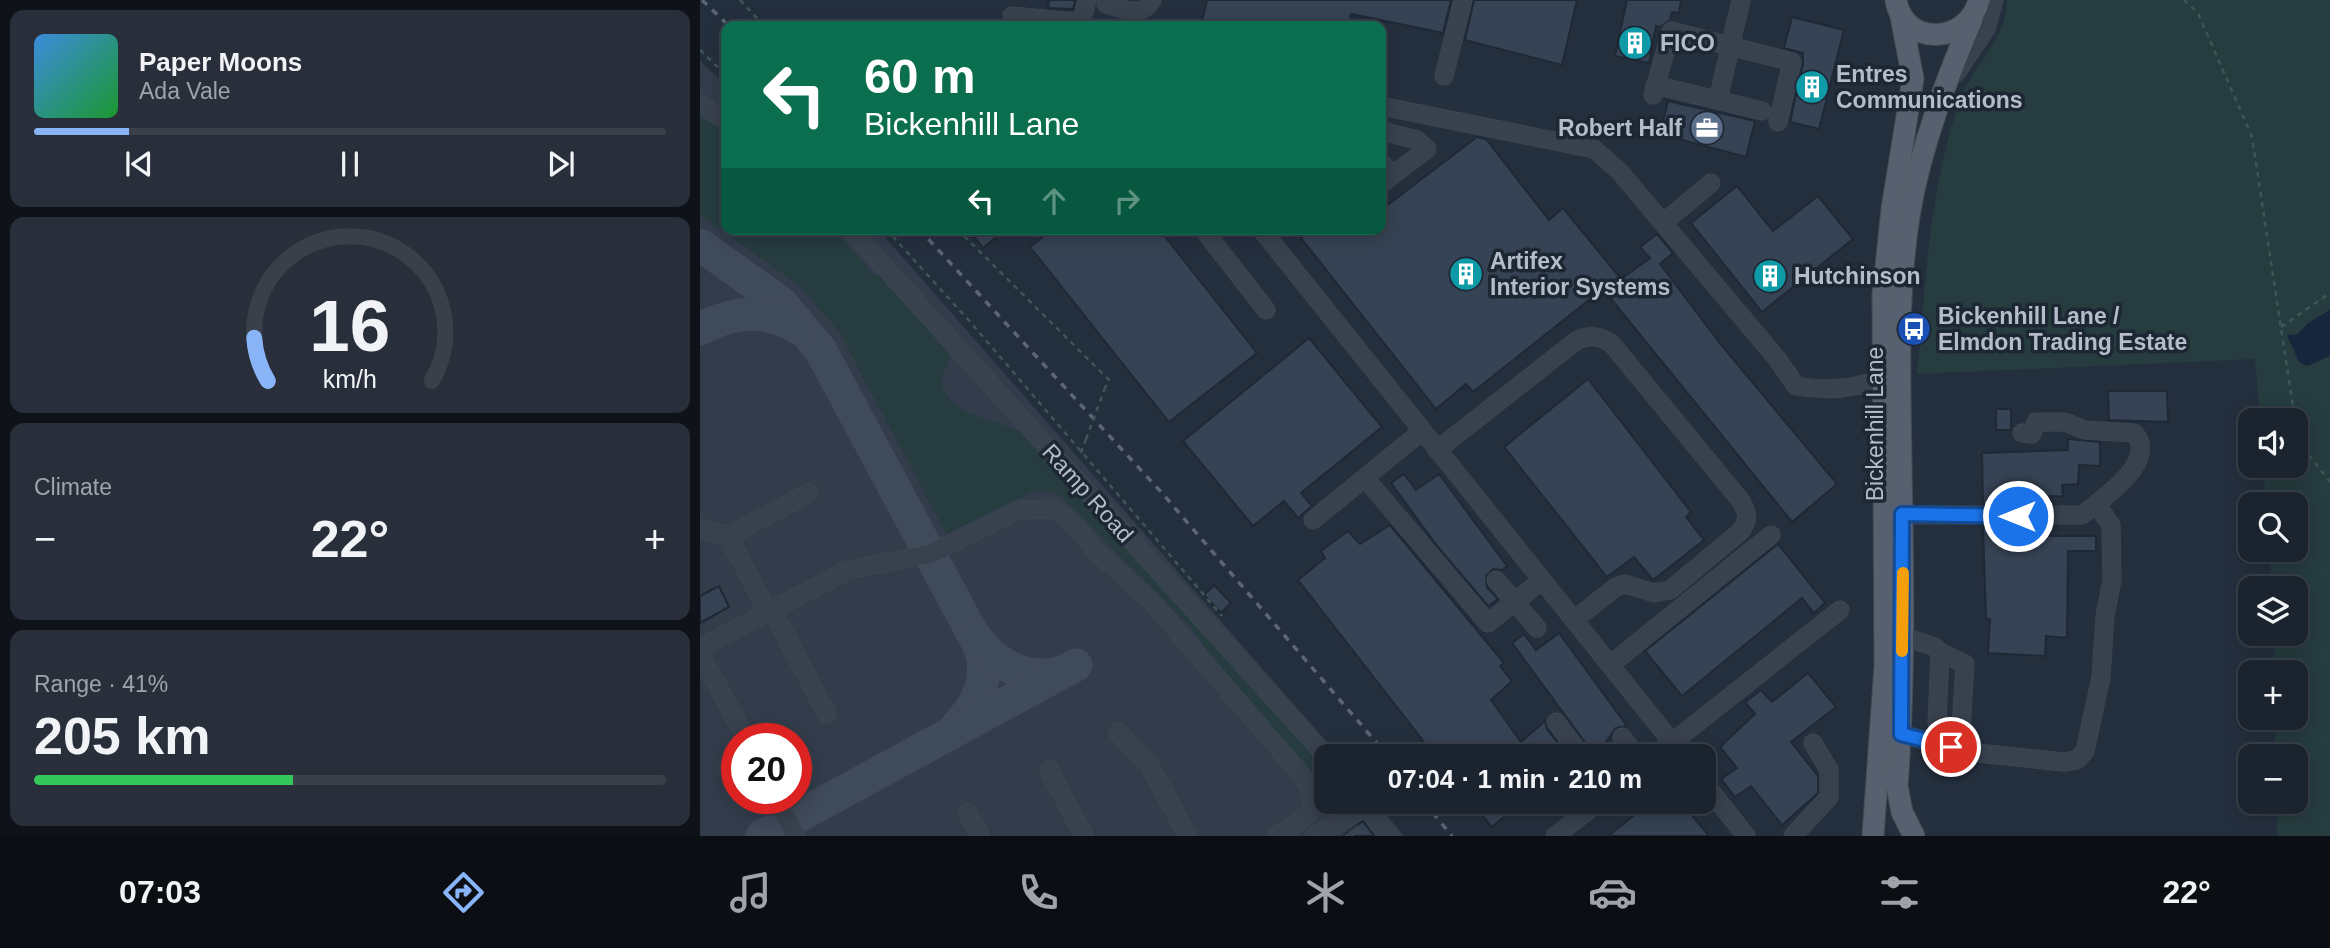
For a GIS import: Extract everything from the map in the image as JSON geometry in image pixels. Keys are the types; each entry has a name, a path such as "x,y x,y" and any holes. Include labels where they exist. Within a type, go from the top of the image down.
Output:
{"main road":[{"name":"Bickenhill Lane","path":"1872,836 1885,666 1883,295 1892,209 1913,79 1895,6"},
{"path":"1895,6 1919,32 1930,35 1953,33 1975,9"},
{"name":"Bickenhill Lane","path":"1914,836 1902,811 1897,786 1901,734 1902,636 1899,363 1904,271 1910,211 1924,147 1941,94 1975,9"}],"lane":[{"path":"1078,21 1082,19 1087,0"},
{"path":"1107,0 1106,4 1138,13 1145,10 1152,0"},
{"path":"1444,76 1463,0"},
{"path":"1718,100 1741,0"},
{"path":"1941,94 1986,29 1994,0"},
{"path":"1012,16 1065,21"},
{"path":"1762,111 1718,100 1654,90 1671,31 1792,62 1778,121"},
{"path":"700,104 721,118"},
{"path":"1386,107 1594,149 1620,172 1664,223 1778,359 1796,386 1815,389 1862,387 1882,378"},
{"path":"1386,132 1417,140 1427,149 1386,173"},
{"path":"1664,223 1711,183"},
{"name":"Ramp Road","path":"855,235 1315,744"},
{"path":"1208,235 1266,310"},
{"path":"1266,235 1673,744"},
{"path":"1437,450 1576,341 1592,336 1611,343 1741,501 1748,513 1748,521 1741,531 1670,590 1654,593 1625,584 1616,587 1574,620"},
{"path":"1902,514 2082,515 2126,478 2137,464 2140,440 2134,433 2084,430 2065,422 2036,422 2032,434 2022,433"},
{"path":"1313,520 1422,431"},
{"path":"1365,478 1488,623 1542,580"},
{"path":"700,528 728,536 808,493"},
{"path":"1901,734 1968,752 2064,762 2077,760 2085,751 2101,677 2105,616 2112,580 2111,525 2096,504"},
{"path":"700,648 848,570 930,554 1018,510 1054,509 1072,522 1098,553 1151,601 1310,787 1310,811 1296,825 1276,836"},
{"path":"728,536 827,714"},
{"path":"1609,665 1771,536"},
{"path":"1496,580 1537,628"},
{"path":"1683,744 1840,610"},
{"path":"1902,636 1935,647 1940,652"},
{"path":"700,654 738,723"},
{"path":"1556,722 1573,744"},
{"path":"1118,732 1148,763 1188,836"},
{"path":"1622,737 1627,744"},
{"path":"1793,836 1829,797 1829,770 1813,743"},
{"path":"1049,770 1084,836"},
{"path":"1716,798 1746,836"},
{"path":"968,813 980,836"},
{"path":"784,814 796,836"},
{"path":"1315,836 1346,825 1355,814"},
{"path":"1372,814 1389,836"},
{"path":"1555,836 1580,814"}],"path":[{"path":"740,0 759,21"},
{"path":"2184,0 2198,13 2252,137 2293,408"},
{"path":"700,50 721,70"},
{"path":"891,235 972,324 1227,623"},
{"path":"963,235 1109,380 1081,453"},
{"path":"2280,328 2330,293"},
{"path":"2308,454 2330,482"}],"shaded area":[{"path":"700,61 721,80 721,235 883,235 1329,744 1314,744 1314,814 1387,814 1404,836 700,836"},
{"path":"2330,310 2330,356 2307,366 2299,362 2287,335 2298,334 2308,323"}],"green space":[{"path":"2007,0 2330,0 2330,836 2277,836 2276,814 2308,814 2308,744 2275,744 2275,730 2308,730 2308,660 2274,660 2274,646 2308,646 2308,576 2271,576 2270,562 2308,562 2308,492 2265,492 2264,478 2308,478 2308,408 2259,408 2255,359 1917,374 1930,235 1941,167 1960,100 1996,39 2006,14"},
{"path":"700,111 721,125 721,230 700,215"},
{"path":"728,235 840,235 873,274 889,279 948,345 950,354 941,384 947,396 966,411 1025,435 1314,748 1314,773 1257,716 1191,628 1062,497 1053,492 1034,491 947,534 838,330 799,285"}],"building":[{"path":"1049,0 1075,0 1073,9 1048,8"},
{"path":"1207,0 1451,0 1443,33 1351,14 1350,21 1202,21"},
{"path":"1474,0 1577,0 1562,65 1465,40"},
{"name":"FICO","path":"1627,0 1681,0 1679,13 1672,12 1670,20 1660,27 1656,26 1649,63 1615,56"},
{"name":"Entres Communications","path":"1792,17 1844,30 1819,129 1790,122 1803,64 1803,53 1784,48"},
{"path":"1668,101 1755,121 1746,157 1660,134"},
{"name":"Artifex Interior Systems","path":"1477,137 1486,139 1549,220 1563,208 1621,279 1650,258 1640,247 1657,234 1673,253 1660,264 1722,346 1837,484 1792,522 1603,289 1473,392 1466,384 1436,409 1301,238 1304,235 1386,235 1386,206"},
{"name":"Hutchinson","path":"1737,186 1773,231 1818,196 1853,239 1762,312 1691,223"},
{"path":"973,235 999,235 983,248"},
{"path":"1045,235 1164,235 1257,353 1169,422 1030,247"},
{"path":"1309,338 1382,427 1301,493 1312,506 1298,518 1284,501 1253,526 1183,441"},
{"path":"1588,379 1691,512 1686,517 1704,540 1653,580 1634,557 1607,577 1504,447"},
{"path":"2108,391 2167,391 2168,422 2109,420"},
{"path":"1996,409 2011,409 2011,430 1996,430"},
{"path":"2068,439 2100,442 2100,466 2079,465 2078,484 2062,485 2063,496 1994,497 1994,504 1983,504 1982,453 2068,450"},
{"path":"1404,474 1416,490 1439,474 1507,566 1502,570 1493,569 1486,576 1487,587 1498,599 1488,606 1438,547 1391,483"},
{"path":"1390,525 1504,663 1500,666 1512,681 1491,700 1521,742 1545,721 1547,729 1559,744 1426,744 1298,580 1325,558 1321,551 1348,531 1360,544"},
{"path":"1983,527 1995,527 1995,536 2096,536 2096,551 2068,551 2067,638 2046,636 2045,656 1988,653 1990,619 1986,619"},
{"path":"1778,544 1825,603 1814,613 1802,598 1682,696 1645,651"},
{"path":"1214,585 1231,603 1221,613 1204,595"},
{"path":"719,586 729,607 700,623 700,596"},
{"path":"1559,633 1627,726 1616,728 1606,742 1607,744 1586,744 1512,643 1524,634 1536,650"},
{"path":"1808,673 1836,707 1791,742 1818,776 1818,793 1782,825 1751,786 1735,797 1721,779 1737,768 1720,747 1755,714 1745,702 1761,690 1772,702"},
{"path":"1481,814 1508,814 1492,827"},
{"path":"1636,814 1691,814 1709,836 1608,836"},
{"path":"1363,821 1374,836 1343,836 1360,823"}],"taxiway":[{"path":"700,245 781,303 820,349 977,642 984,668 980,691 968,713 951,733"},
{"path":"700,329 724,318 749,314 773,317 798,328"},
{"path":"976,637 993,656 1013,669 1037,675 1062,672"},
{"path":"762,836 1076,665"}],"tunnel":[{"path":"1350,831 1354,836"}],"railway":[{"path":"702,0 724,21"},
{"path":"925,235 1162,493 1378,744"},
{"path":"1434,814 1452,836"}],"slow traffic":[{"path":"1902,651 1903,573"}],"place":[{"name":"FICO","path":"1635,43"},
{"name":"Entres Communications","path":"1812,87"},
{"name":"Robert Half","path":"1707,128"},
{"name":"Artifex Interior Systems","path":"1466,274"},
{"name":"Hutchinson","path":"1770,276"},
{"name":"Bickenhill Lane / Elmdon Trading Estate","path":"1914,329"}],"route":[{"path":"1951,747 1901,734 1902,514 2018,516"}]}
